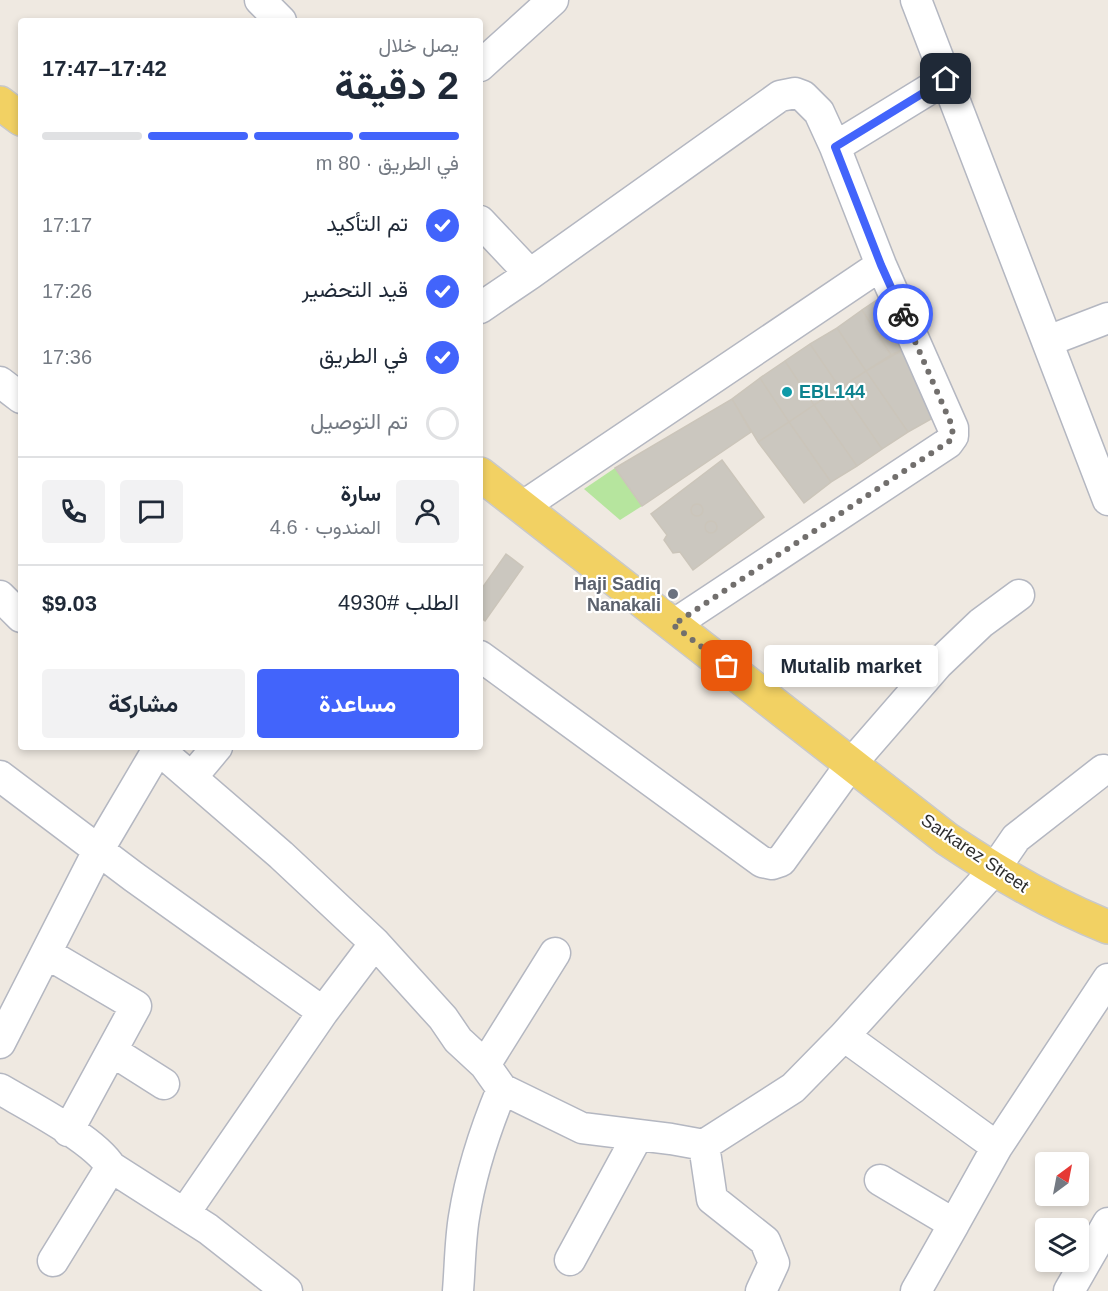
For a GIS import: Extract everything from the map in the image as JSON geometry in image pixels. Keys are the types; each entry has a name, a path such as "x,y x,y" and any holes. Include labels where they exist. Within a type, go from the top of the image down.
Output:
{"main road":[{"path":"0,103 18,117"},
{"path":"483,476 851,764"},
{"name":"Sarkarez Street","path":"851,764 947,839 994,870 1040,896 1108,927"}],"street":[{"path":"260,0 278,18"},
{"path":"483,63 553,0"},
{"path":"916,0 1108,500"},
{"path":"835,147 946,79"},
{"path":"483,306 780,96 795,93 819,112 881,265 953,428 951,440 673,625"},
{"path":"483,224 531,274"},
{"path":"522,507 881,265"},
{"path":"1048,341 1108,318"},
{"path":"0,382 18,396"},
{"path":"483,658 762,862 772,864 781,861 851,764 938,664 981,623 1019,595"},
{"path":"0,596 18,614"},
{"path":"0,1043 99,849 156,750"},
{"path":"159,750 281,855 375,943 443,1018 458,1040 485,1065 502,1089 582,1128 704,1145 794,1088 994,870 1016,838 1103,770"},
{"path":"192,777 214,750"},
{"path":"0,776 134,877 323,1012"},
{"path":"184,1214 323,1012 375,943"},
{"path":"46,953 136,1006 68,1131"},
{"path":"485,1065 555,953"},
{"path":"916,1291 997,1147 1108,979"},
{"path":"844,1036 997,1147"},
{"path":"112,1051 164,1084"},
{"path":"0,1089 68,1131 105,1157 111,1167 208,1229 287,1291"},
{"path":"458,1291 464,1219 470,1185 486,1131 502,1089"},
{"path":"570,1260 638,1135"},
{"path":"704,1145 712,1199 765,1241 774,1263 761,1291"},
{"path":"53,1261 111,1167"},
{"path":"880,1180 954,1224"},
{"path":"1069,1291 1108,1223"}],"green space":[{"path":"615,468 642,506 620,520 584,489"}],"building":[{"path":"886,294 904,349 891,355 862,310"},
{"path":"862,310 891,355 866,371 837,328"},
{"path":"837,328 866,371 840,388 810,344"},
{"path":"810,344 840,388 814,405 785,361"},
{"path":"904,349 933,418 908,432 866,371"},
{"name":"EBL144","path":"785,361 814,405 789,422 760,378"},
{"path":"866,371 908,432 882,449 840,388"},
{"path":"760,378 789,422 758,442 732,399"},
{"path":"840,388 882,449 857,466 814,405"},
{"path":"732,399 751,432 642,506 615,468"},
{"path":"814,405 857,466 831,482 789,422"},
{"path":"789,422 831,482 804,503 758,442"},
{"name":"Haji Sadiq Nanakali","path":"722,460 764,517 693,570 680,552 673,553 664,540 667,535 651,514"},
{"path":"699,504 703,510 699,516 695,516 691,508"},
{"path":"713,521 717,527 713,533 709,533 705,525"},
{"path":"506,554 523,567 485,621 483,619 483,587"}],"way so far":[{"path":"727,666 673,625 951,440 953,428 903,314"}],"place":[{"name":"EBL144","path":"787,392"},
{"name":"Haji Sadiq Nanakali","path":"673,594"},
{"name":"Mutalib market","path":"727,666"}],"route":[{"path":"903,314 881,265 835,147 946,79"}]}
